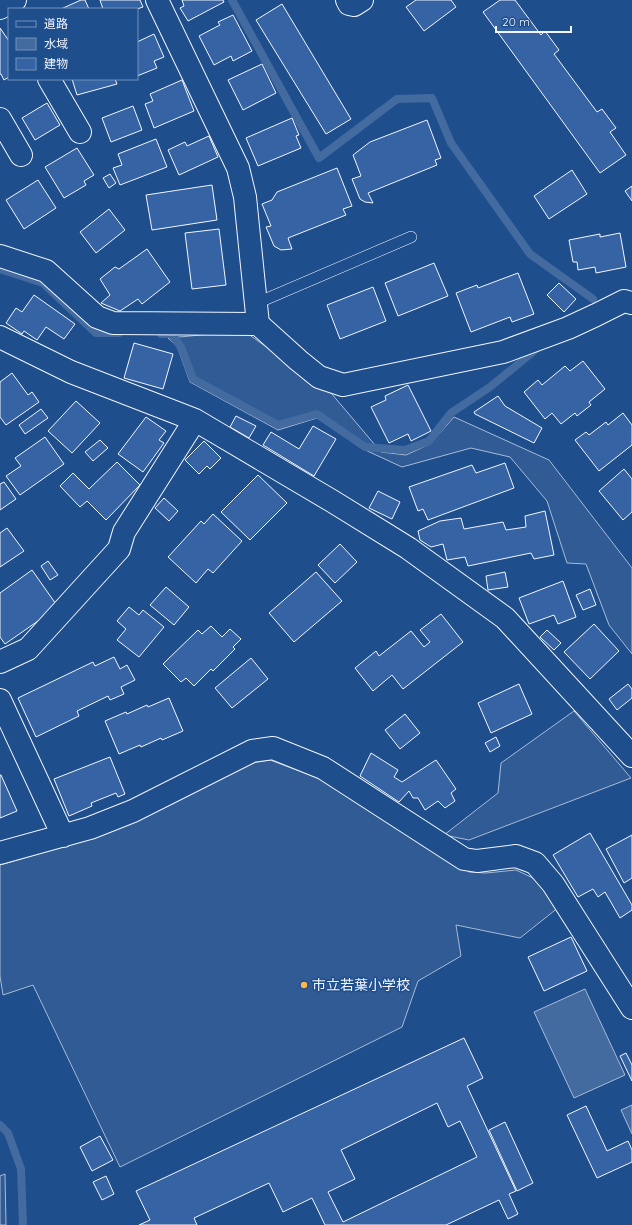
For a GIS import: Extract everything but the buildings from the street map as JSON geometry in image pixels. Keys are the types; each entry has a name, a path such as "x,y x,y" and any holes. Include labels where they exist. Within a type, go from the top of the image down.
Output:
{"street":[{"path":"157,0 238,168 245,197 258,314 298,360 319,377 343,385 502,352 568,328 624,301 632,303"},
{"path":"347,0 349,4 354,5 362,0"},
{"path":"50,80 80,132"},
{"path":"0,119 21,155"},
{"path":"0,256 46,271 97,317 112,322 258,314"},
{"path":"0,337 71,372 195,420 408,548 505,618 632,756"},
{"path":"0,662 28,649 119,549 124,532 195,420"},
{"path":"0,700 63,836"},
{"path":"0,853 90,828 133,811 252,751 273,748 323,768 464,859 477,861 516,856 535,863 553,884 632,1008"}],"lane":[{"path":"258,314 411,237"}],"shaded area":[{"path":"244,331 331,393 381,452 406,455 430,444 454,417 549,460 632,568 632,654 609,625 586,564 567,563 547,501 510,457 471,448 402,467 363,449 317,418 278,430 190,382 177,346 168,338"},
{"path":"574,711 631,778 469,840 444,835 498,793 501,763"},
{"path":"270,760 318,778 469,872 486,873 516,870 535,879 559,907 520,938 456,925 461,956 418,981 402,1027 120,1167 33,985 3,995 0,976 0,865 93,838 246,764"},
{"path":"5,1174 6,1225 0,1225 0,1176"}],"water":[{"path":"585,989 625,1075 574,1098 534,1012"},
{"path":"632,1105 632,1134 621,1110"}],"waterway":[{"path":"232,0 319,158 397,99 432,98 451,143 530,254 593,299"},
{"path":"0,269 43,283 96,333 119,333"},
{"path":"161,334 171,334 181,347 193,379 278,425 317,414 365,447 405,450 429,441 451,413 490,387 539,347"},
{"path":"0,1125 8,1133 21,1169 23,1225"}],"place":[{"name":"市立若葉小学校","path":"304,985"}]}
